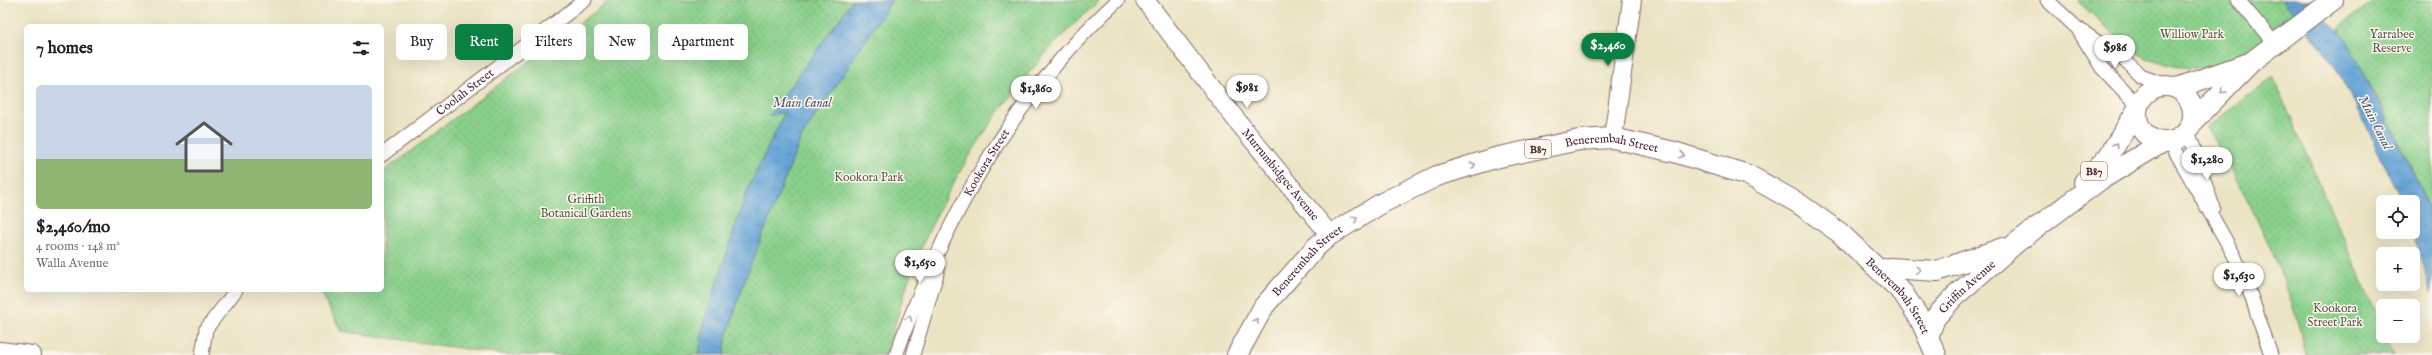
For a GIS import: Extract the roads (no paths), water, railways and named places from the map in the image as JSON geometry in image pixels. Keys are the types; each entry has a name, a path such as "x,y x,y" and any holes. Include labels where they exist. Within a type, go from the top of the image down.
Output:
{"main road":[{"name":"B87","path":"2166,142 2177,140 2250,63 2331,1"},
{"name":"B87","path":"2138,108 2146,93 2152,89 2171,87 2250,63"},
{"path":"2171,87 2184,92 2191,103 2194,115 2190,127"},
{"path":"2138,108 2141,129 2148,136 2166,142"},
{"name":"Griffin Avenue","path":"2041,224 2108,158 2138,108"},
{"name":"Benerembah Street","path":"1237,355 1264,306 1330,235 1382,203 1437,176 1495,158 1579,140 1613,138 1674,152 1748,175 1798,203 1840,233 1903,293 1932,346"},
{"name":"Griffin Avenue","path":"1932,346 1935,318 1954,297 2016,243 2100,180 2166,142"},
{"name":"Griffin Avenue","path":"1880,270 1890,268 1937,272 1969,262 2016,243"}],"street":[{"name":"Coolah Street","path":"384,153 585,0"},
{"name":"Kookora Street","path":"896,355 914,306 953,220 994,147 1065,52 1118,0"},
{"name":"Murrumbidgee Avenue","path":"1145,0 1234,117 1330,235"},
{"path":"1613,138 1632,0"},
{"path":"2047,0 2076,27 2128,63 2141,76 2171,87"},
{"path":"2238,0 2275,44"},
{"path":"2076,27 2102,68 2138,108"},
{"path":"2190,127 2222,234"},
{"path":"2166,142 2222,234 2248,287 2271,355"},
{"name":"Kookora Street","path":"913,355 953,220"},
{"path":"202,355 206,329 234,292"},
{"path":"0,351 32,355"}],"water":[{"name":"Main Canal","path":"853,0 892,0 801,138 744,282 726,339 724,355 699,355 704,323 747,191 785,112 769,116"},
{"name":"Main Canal","path":"2283,0 2313,0 2331,24 2345,36 2419,184 2432,219 2432,293 2420,254 2420,247 2418,247 2415,239 2420,239 2420,195 2399,195 2359,111 2331,60"}],"park label":[{"name":"Williow Park","path":"2192,34"},
{"name":"Yarrabee Reserve","path":"2392,41"},
{"name":"Kookora Park","path":"869,177"},
{"name":"Griffith Botanical Gardens","path":"586,206"},
{"name":"Kookora Street Park","path":"2335,315"}]}
